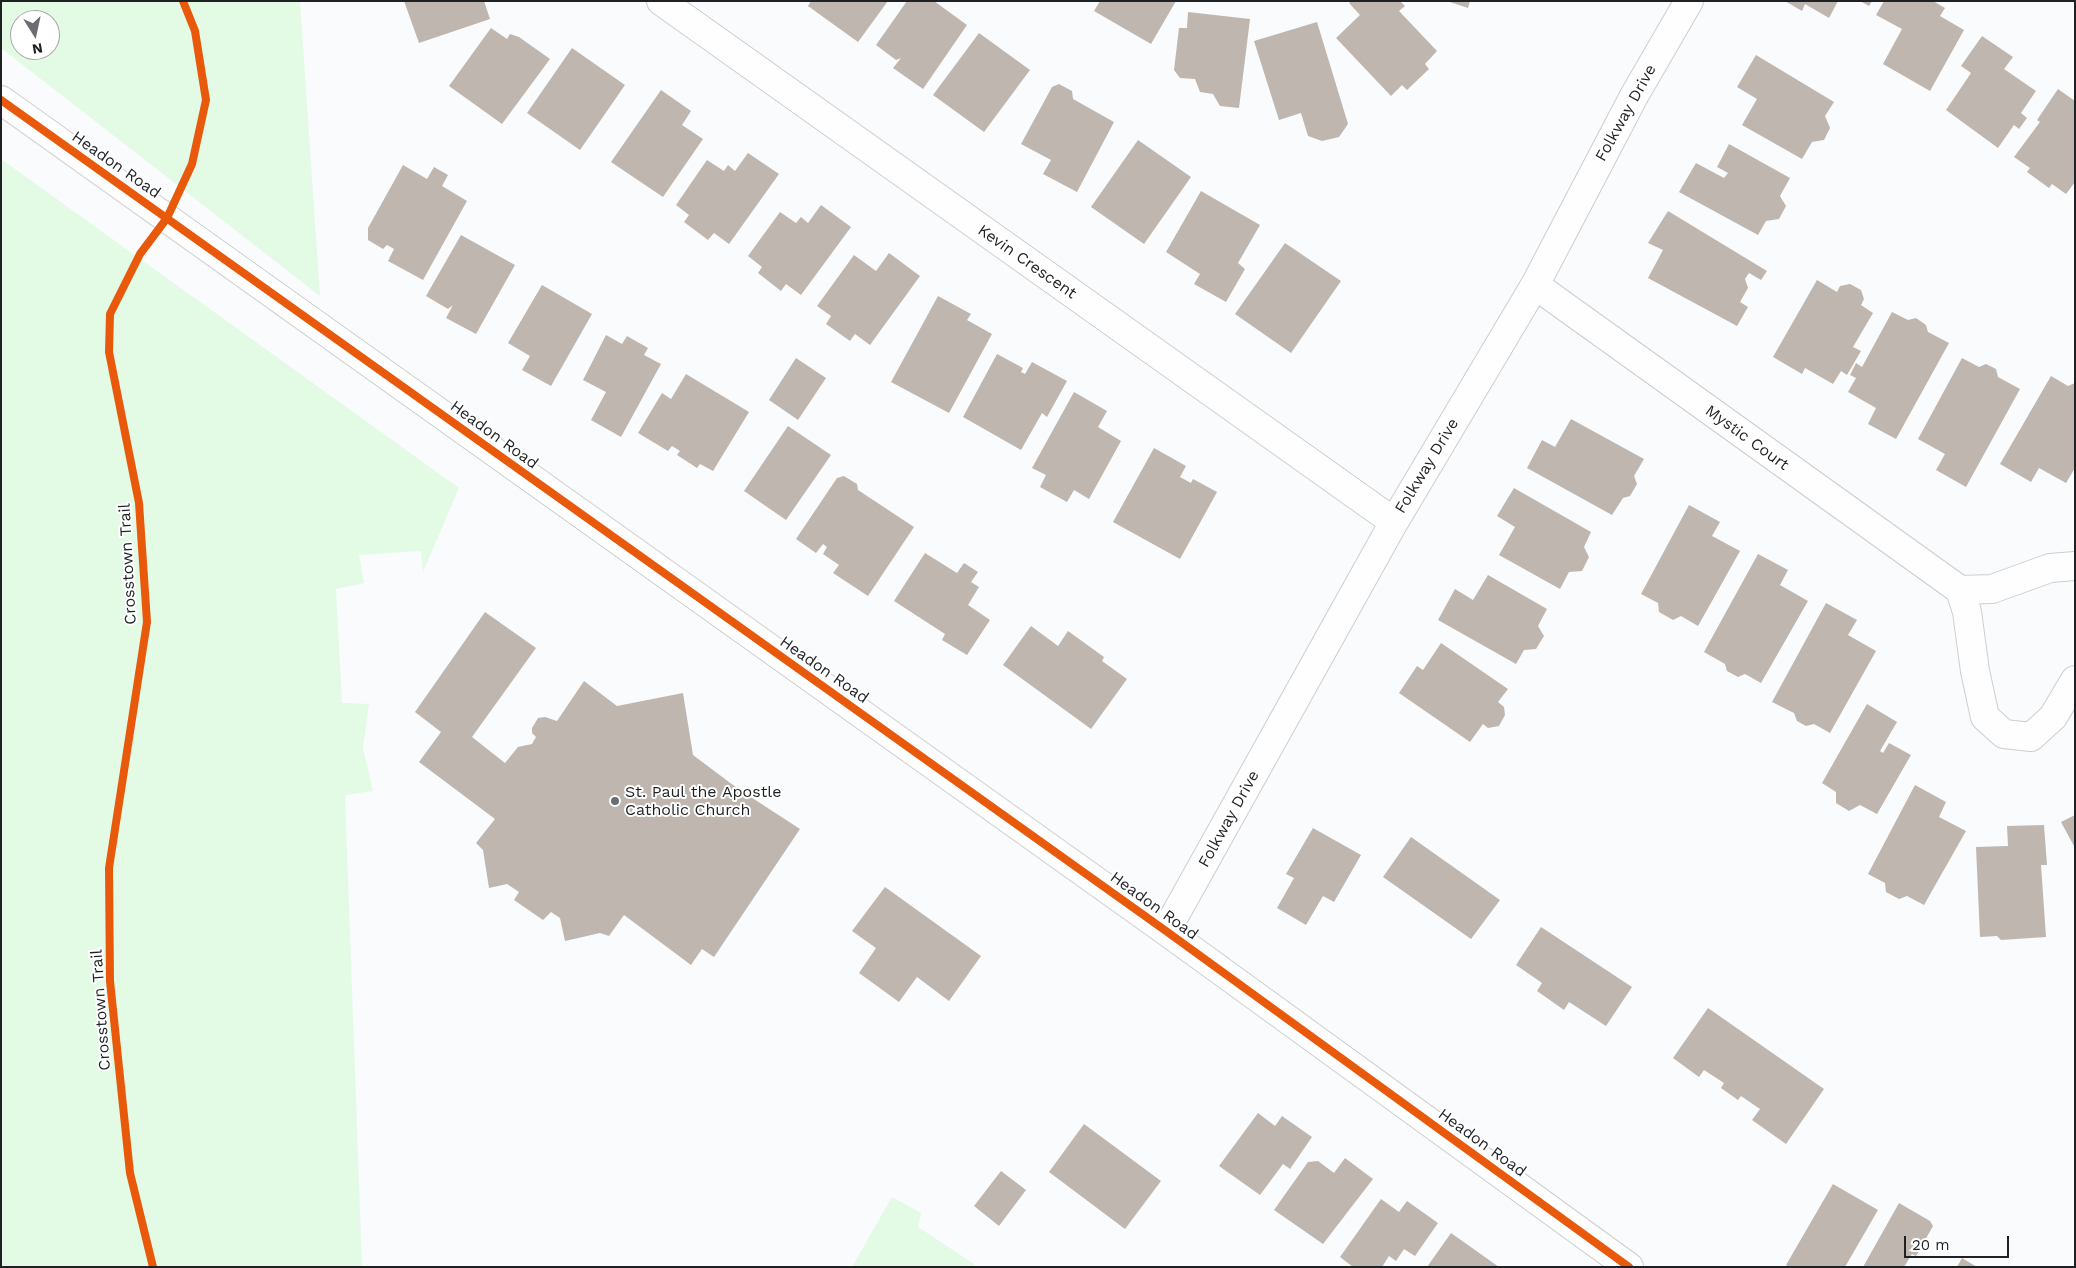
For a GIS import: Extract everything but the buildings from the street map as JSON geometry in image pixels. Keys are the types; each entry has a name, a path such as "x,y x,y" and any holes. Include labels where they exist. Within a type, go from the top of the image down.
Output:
{"street":[{"name":"Kevin Crescent","path":"661,1 1394,522"},
{"name":"Folkway Drive","path":"1166,931 1394,522 1535,285 1634,96 1689,1"},
{"name":"Headon Road","path":"1,100 1166,931 1629,1267"},
{"name":"Mystic Court","path":"1535,285 1960,590"},
{"path":"2075,566 2050,568 1992,589 1960,590 1968,612 1975,671 1986,717 2004,734 2030,737 2053,717 2075,680"}],"green space":[{"path":"1,1 300,1 320,296 16,60 60,60 60,10 10,10 10,55 1,48"},
{"path":"1,159 459,488 423,572 421,551 359,555 364,583 336,589 342,703 369,704 363,748 373,791 345,795 362,1267 1,1267"},
{"path":"892,1197 921,1213 918,1227 974,1264 973,1267 852,1267"}],"cycle path":[{"name":"Crosstown Trail","path":"153,1267 130,1173 110,981 109,868 147,622 139,503 109,352 110,314 140,254 167,218 192,164 206,100 195,31 183,1"},
{"path":"1,100 1166,931 1629,1267"}],"place":[{"name":"St. Paul the Apostle Catholic Church","path":"615,801"}]}
